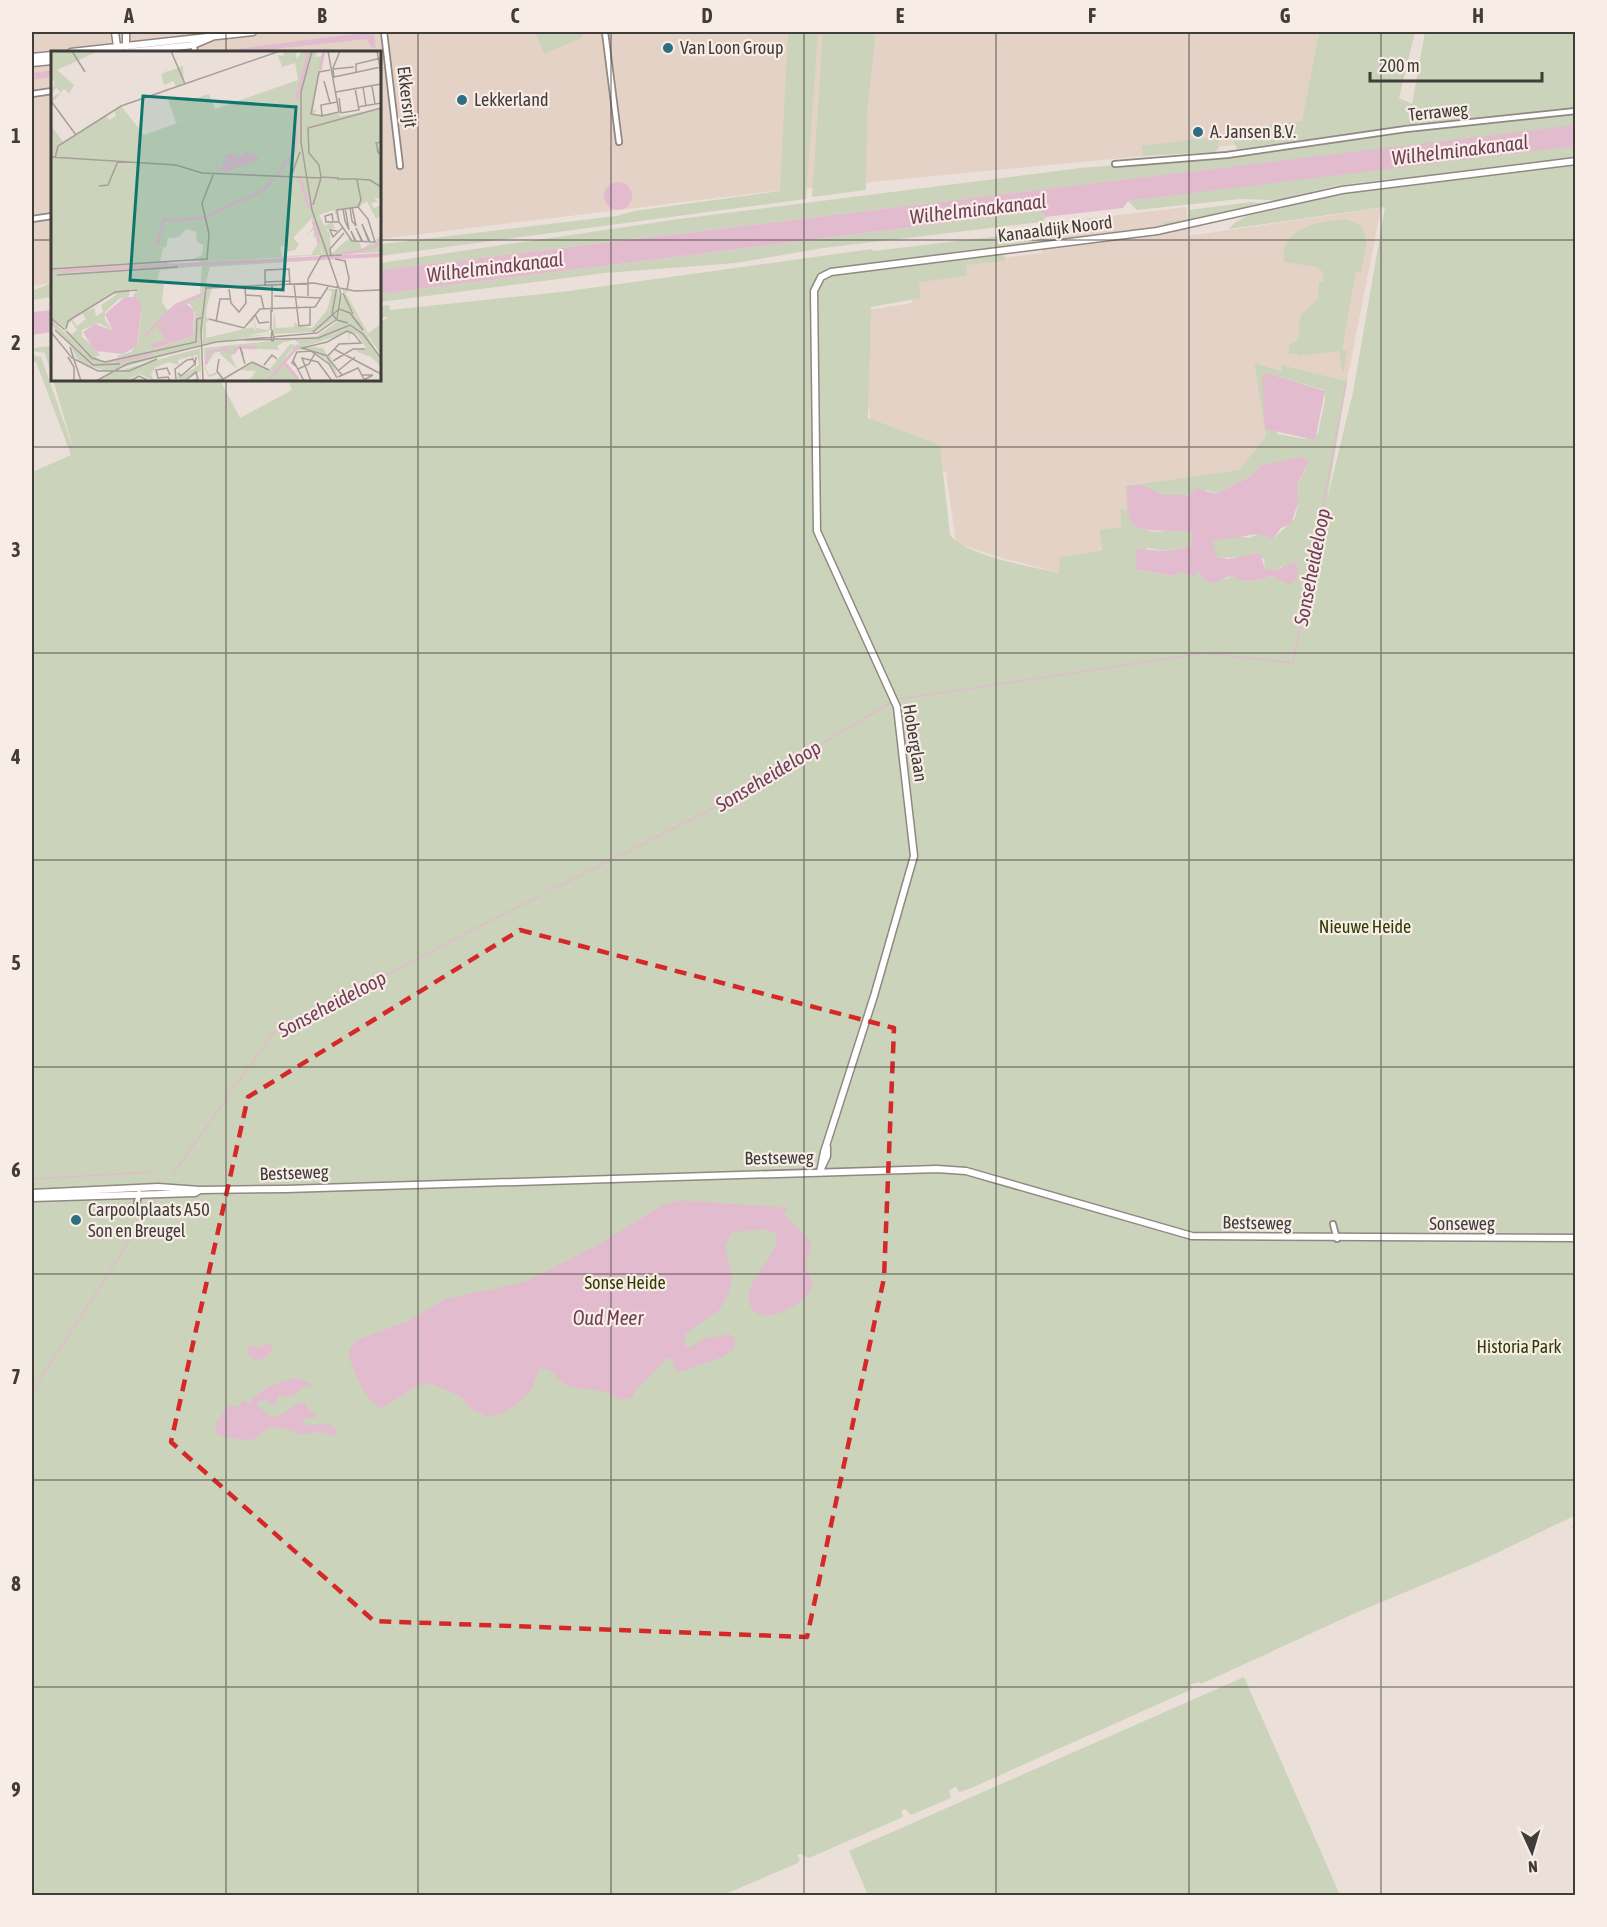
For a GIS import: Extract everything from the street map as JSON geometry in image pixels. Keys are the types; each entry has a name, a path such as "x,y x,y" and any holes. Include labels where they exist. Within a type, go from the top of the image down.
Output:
{"main road":[{"path":"116,32 121,51 192,37 253,32"},
{"path":"126,32 128,49"},
{"path":"128,49 194,49 213,37"},
{"path":"32,57 51,55"},
{"path":"32,63 51,61"},
{"name":"Kanaaldijk Noord","path":"820,277 831,272 1157,231 1342,190 1575,161"},
{"name":"Hoberglaan","path":"820,277 814,291 817,531 897,707 914,856 827,1147 827,1156 820,1172"},
{"name":"Bestseweg","path":"32,1192 200,1190 937,1169 966,1171 1192,1236 1351,1239"},
{"name":"Bestseweg","path":"32,1198 139,1191"},
{"name":"Sonseweg","path":"1351,1239 1575,1238"}],"street":[{"name":"Ekkersrijt","path":"384,32 400,166"},
{"path":"605,32 619,142"},
{"path":"192,37 194,49"},
{"path":"32,94 51,91"},
{"name":"Terraweg","path":"1115,164 1227,155 1575,111"},
{"path":"32,219 51,216"},
{"path":"137,1203 139,1191"},
{"path":"1333,1224 1337,1239"}],"highlighted area":[{"path":"520,930 894,1028 884,1278 807,1637 374,1621 171,1442 248,1097"}],"shaded area":[{"path":"32,32 1319,32 1299,137 1144,156 767,192 381,239 381,51 51,51 51,283 32,286"},
{"path":"1186,207 1188,236 1381,208 1347,381 1283,365 1282,371 1254,363 1266,436 1239,470 1125,486 1127,510 1120,509 1121,528 1098,551 1060,557 1060,573 956,543 946,472 872,430 854,312 912,303 909,268 1042,253 1043,224"}],"green space":[{"path":"535,32 581,32 583,37 544,54"},
{"path":"788,32 818,32 806,199 381,256 382,244 616,216 634,211 780,191"},
{"path":"823,32 872,32 875,38 867,113 866,190 812,197"},
{"name":"Sonse Heide","path":"1319,32 1415,32 1399,98 1412,104 1425,32 1575,32 1575,1523 1574,1516 1478,1562 1360,1611 1201,1684 1199,1682 1190,1685 1192,1689 969,1789 959,1792 956,1787 949,1790 951,1798 911,1815 905,1809 901,1811 903,1817 809,1858 801,1854 797,1855 800,1859 798,1863 723,1895 32,1895 32,472 71,455 36,362 32,362 32,355 41,357 74,451 53,381 221,381 240,418 292,390 288,381 381,381 381,321 389,317 381,318 381,306 389,305 390,310 561,292 872,249 873,251 992,237 1041,235 1047,240 1043,244 872,270 1004,254 1005,261 966,265 967,276 919,282 921,298 871,307 868,418 940,445 950,535 959,543 1001,560 1059,573 1060,557 1098,551 1102,549 1100,530 1121,527 1120,509 1127,510 1125,486 1239,470 1266,436 1254,363 1282,371 1282,365 1347,381 1327,500 1353,392 1385,207 1229,229 1240,220 1257,212 1303,200 1388,187 1390,179 1335,186 1276,200 1240,199 1137,210 1128,201 1292,180 1289,160 381,270 381,263 679,219 1080,168 1254,154 1408,133 1408,127 1237,149 1228,130 1302,121","holes":["1267,373 1324,390 1325,400 1318,433 1305,439 1277,434","1309,460 1297,487 1298,503 1295,518 1273,539 1258,534 1249,538 1240,536 1212,541 1216,557 1264,559 1265,569 1274,572 1282,566 1277,579 1271,576 1255,581 1238,580 1232,575 1226,579 1198,570 1178,572 1174,576 1135,569 1147,548 1169,551 1191,546 1192,533 1179,530 1154,532 1144,528 1133,512 1127,487 1170,496 1207,490 1216,494 1251,476 1259,466"]},
{"path":"1219,136 1219,148 1215,152 1143,156 1142,146"},
{"path":"1251,202 1265,204 1164,227 1163,222 1190,219 1189,210"},
{"path":"1040,211 1046,217 1042,222 823,248 736,263 605,273 381,302 381,294"},
{"path":"1346,219 1361,225 1367,242 1361,272 1356,271 1342,350 1347,351 1343,374 1339,351 1298,356 1297,353 1289,354 1289,345 1299,339 1301,316 1318,299 1319,282 1323,282 1323,273 1318,267 1284,262 1284,250 1294,234 1303,228"},
{"path":"51,283 51,297 32,300 32,291"},
{"path":"51,346 51,374 45,353 32,351 32,348"},
{"path":"1244,1677 1340,1895 868,1895 849,1851"}],"water":[{"path":"369,32 374,33 376,48 371,47 367,39 256,51 222,51"},
{"path":"51,70 51,77 32,80 32,73"},
{"name":"Wilhelminakanaal","path":"1575,125 1575,146 1128,201 1123,208 1046,217 1040,211 381,294 381,270"},
{"path":"618,182 628,186 632,196 628,206 618,210 608,206 604,196 608,186"},
{"path":"51,310 51,332 32,335 32,312"},
{"path":"1267,373 1325,391 1315,440 1265,429 1262,376"},
{"path":"1301,457 1309,460 1297,486 1298,503 1291,524 1281,528 1273,539 1258,534 1212,541 1217,557 1228,559 1260,553 1265,569 1274,571 1295,562 1298,568 1297,579 1289,584 1271,576 1255,581 1238,580 1232,575 1212,584 1204,579 1198,570 1194,576 1178,572 1174,576 1135,569 1137,549 1169,551 1191,546 1192,533 1149,530 1134,525 1129,516 1127,486 1143,485 1162,495 1189,495 1196,488 1216,494 1251,476 1259,466"},
{"name":"Oud Meer","path":"680,1200 788,1208 784,1214 811,1242 807,1265 812,1287 808,1294 800,1302 779,1313 758,1314 752,1309 749,1298 750,1290 771,1255 777,1240 775,1233 766,1229 733,1232 725,1245 732,1280 728,1295 719,1310 685,1334 685,1346 691,1347 703,1339 730,1334 735,1339 734,1349 724,1356 677,1373 672,1359 667,1358 635,1391 632,1398 620,1400 606,1392 573,1388 562,1383 547,1369 539,1370 531,1390 516,1405 503,1413 489,1417 473,1410 460,1396 429,1383 417,1386 382,1408 376,1405 366,1393 348,1353 355,1341 408,1321 445,1299 525,1282 596,1246 661,1206"},
{"path":"268,1343 273,1347 268,1357 256,1360 248,1355 248,1345 258,1348"},
{"path":"296,1378 310,1383 312,1388 304,1386 295,1395 279,1396 274,1406 264,1400 257,1402 257,1405 271,1417 281,1415 295,1405 304,1402 309,1410 317,1415 315,1418 305,1418 302,1425 328,1424 338,1430 335,1436 321,1432 301,1434 278,1427 268,1428 255,1439 242,1440 220,1436 216,1433 215,1424 230,1404 238,1408 243,1400 249,1403 270,1386"}],"waterway":[{"name":"Sonseheideloop","path":"1205,653 1293,663 1346,384"},
{"name":"Sonseheideloop","path":"900,699 1198,654"},
{"name":"Sonseheideloop","path":"547,892 714,808 890,703"},
{"name":"Sonseheideloop","path":"173,1174 273,1033 541,895"},
{"path":"32,1179 154,1172"},
{"name":"Sonseheideloop","path":"32,1392 157,1198"}],"place":[{"name":"Van Loon Group","path":"668,48"},
{"name":"Lekkerland","path":"462,100"},
{"name":"A. Jansen B.V.","path":"1198,132"},
{"name":"Carpoolplaats A50 Son en Breugel","path":"76,1220"}],"park label":[{"name":"Nieuwe Heide","path":"1365,927"},
{"name":"Historia Park","path":"1519,1347"}]}
